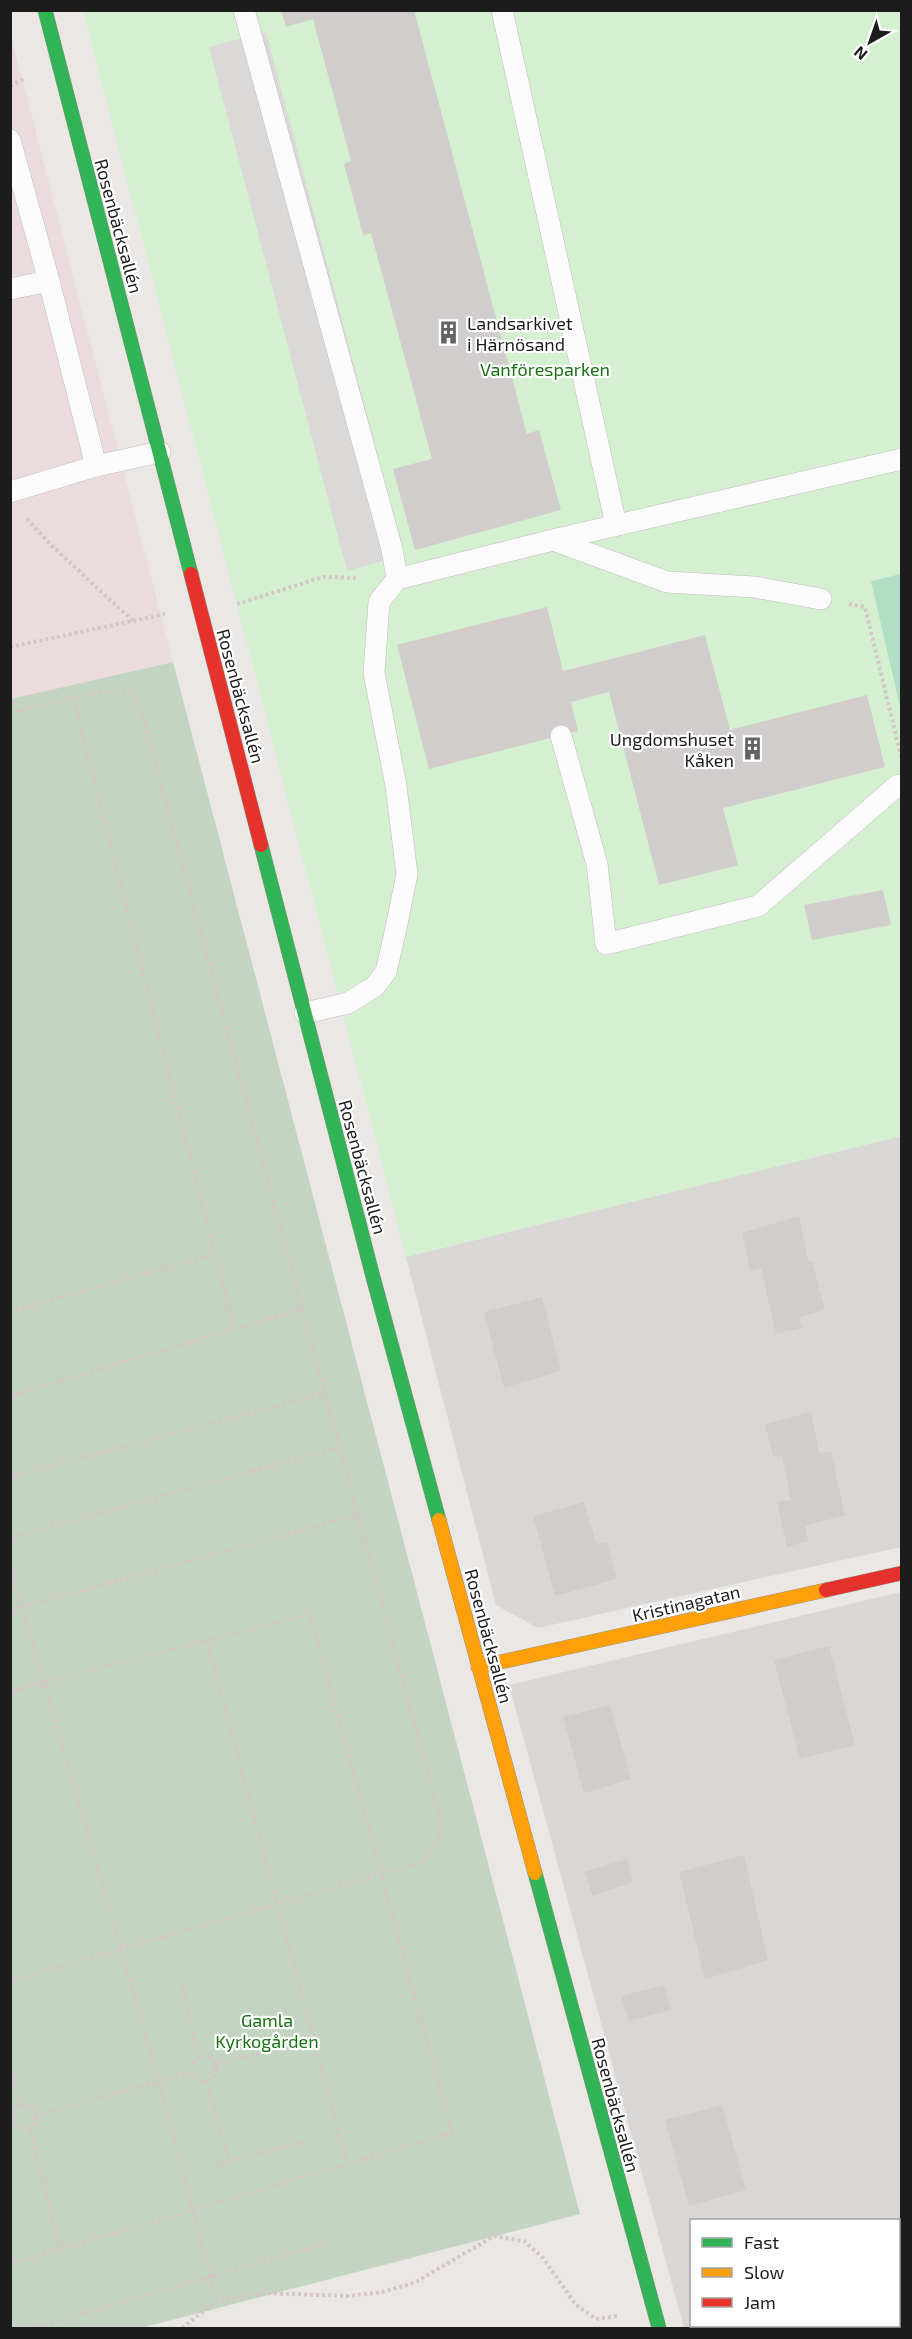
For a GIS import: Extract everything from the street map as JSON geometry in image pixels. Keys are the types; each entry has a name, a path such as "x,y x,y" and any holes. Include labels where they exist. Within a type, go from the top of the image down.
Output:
{"street":[{"name":"Rosenbäcksallén","path":"45,10 305,1013 478,1668 658,2328"},
{"name":"Kristinagatan","path":"478,1668 902,1573"}],"lane":[{"path":"244,10 389,538 398,579"},
{"path":"502,10 616,525"},
{"path":"10,140 96,466"},
{"path":"10,289 49,281"},
{"path":"10,492 96,466 160,452"},
{"path":"305,1013 348,1003 374,987 386,972 396,928 407,874 396,786 374,674 379,602 398,579 553,540 902,459"},
{"path":"553,540 667,582 754,587 821,599"},
{"path":"561,736 597,864 606,944 758,906 898,785"}],"path":[{"path":"24,516 52,546 134,621"},
{"path":"238,604 323,577 398,579"},
{"path":"821,599 865,607 902,757"},
{"path":"10,648 161,615"},
{"path":"10,712 109,690 132,695 141,711 440,1818 440,1837 435,1850 423,1862 10,1981"},
{"path":"73,698 234,1328"},
{"path":"10,1312 215,1254"},
{"path":"10,1396 303,1309"},
{"path":"10,1477 325,1393"},
{"path":"10,1538 340,1447"},
{"path":"10,1610 358,1515"},
{"path":"10,1564 159,2081 217,2301"},
{"path":"10,1691 310,1614 452,2133 10,2264"},
{"path":"207,1641 347,2164"},
{"path":"182,1985 199,2057"},
{"path":"216,2065 278,2048"},
{"path":"199,2057 211,2058 216,2065 213,2077 206,2081 195,2078 192,2072 194,2061 199,2057"},
{"path":"10,2068 21,2105"},
{"path":"37,2115 192,2072"},
{"path":"206,2081 229,2162"},
{"path":"21,2105 33,2108 37,2115 36,2123 30,2129 18,2128 12,2122 14,2110 21,2105"},
{"path":"30,2129 60,2249"},
{"path":"215,2166 308,2140"},
{"path":"182,2328 217,2301 262,2293 348,2296 382,2292 414,2283 494,2236 524,2241 543,2258 576,2305 596,2319 654,2310"},
{"path":"33,2328 331,2242"}],"shaded area":[{"path":"10,32 173,662 11,699 10,699"},
{"path":"266,32 404,555 347,571 209,47"},
{"path":"901,1136 901,1547 538,1628 496,1605 406,1257"},
{"path":"901,1592 901,2328 684,2328 509,1685"}],"green space":[{"name":"Vanföresparken","path":"83,11 901,11 901,1136 406,1257"},
{"path":"902,574 901,711 871,581"},
{"name":"Gamla Kyrkogården","path":"173,662 580,2214 141,2328 11,2328 11,699"}],"building":[{"name":"Landsarkivet i Härnösand","path":"281,10 414,10 527,434 539,430 561,510 415,550 393,469 432,459 371,233 363,235 344,164 351,161 313,19 286,27"},
{"name":"Ungdomshuset Kåken","path":"547,607 563,671 705,635 730,730 867,695 885,767 723,808 738,865 659,885 609,692 571,702 578,731 429,769 397,645"},
{"path":"883,890 891,925 812,940 804,905"},
{"path":"799,1216 808,1261 812,1261 825,1309 799,1318 802,1328 776,1334 761,1268 750,1271 742,1233"},
{"path":"542,1297 561,1371 504,1388 484,1312"},
{"path":"811,1412 819,1453 831,1452 845,1515 805,1526 808,1541 787,1547 777,1502 791,1500 782,1456 773,1457 765,1424"},
{"path":"584,1502 597,1545 607,1542 617,1579 555,1596 533,1516"},
{"path":"829,1646 855,1745 800,1759 774,1660"},
{"path":"610,1705 631,1779 584,1793 563,1717"},
{"path":"744,1855 768,1960 705,1979 679,1872"},
{"path":"627,1859 633,1882 593,1896 584,1872"},
{"path":"664,1985 671,2010 629,2021 621,1996"},
{"path":"722,2105 746,2190 689,2206 665,2120"},
{"path":"726,2327 782,2328 726,2328"}],"traffic: fast":[{"path":"45,10 191,574"},
{"path":"261,845 373,1277 439,1520"},
{"path":"535,1873 659,2328"}],"traffic: slow":[{"path":"439,1520 535,1873"},
{"path":"478,1667 826,1590"}],"traffic: jam":[{"path":"191,574 261,845"},
{"path":"826,1590 902,1573"}],"place":[{"name":"Landsarkivet i Härnösand","path":"449,333"},
{"name":"Ungdomshuset Kåken","path":"752,749"}]}
